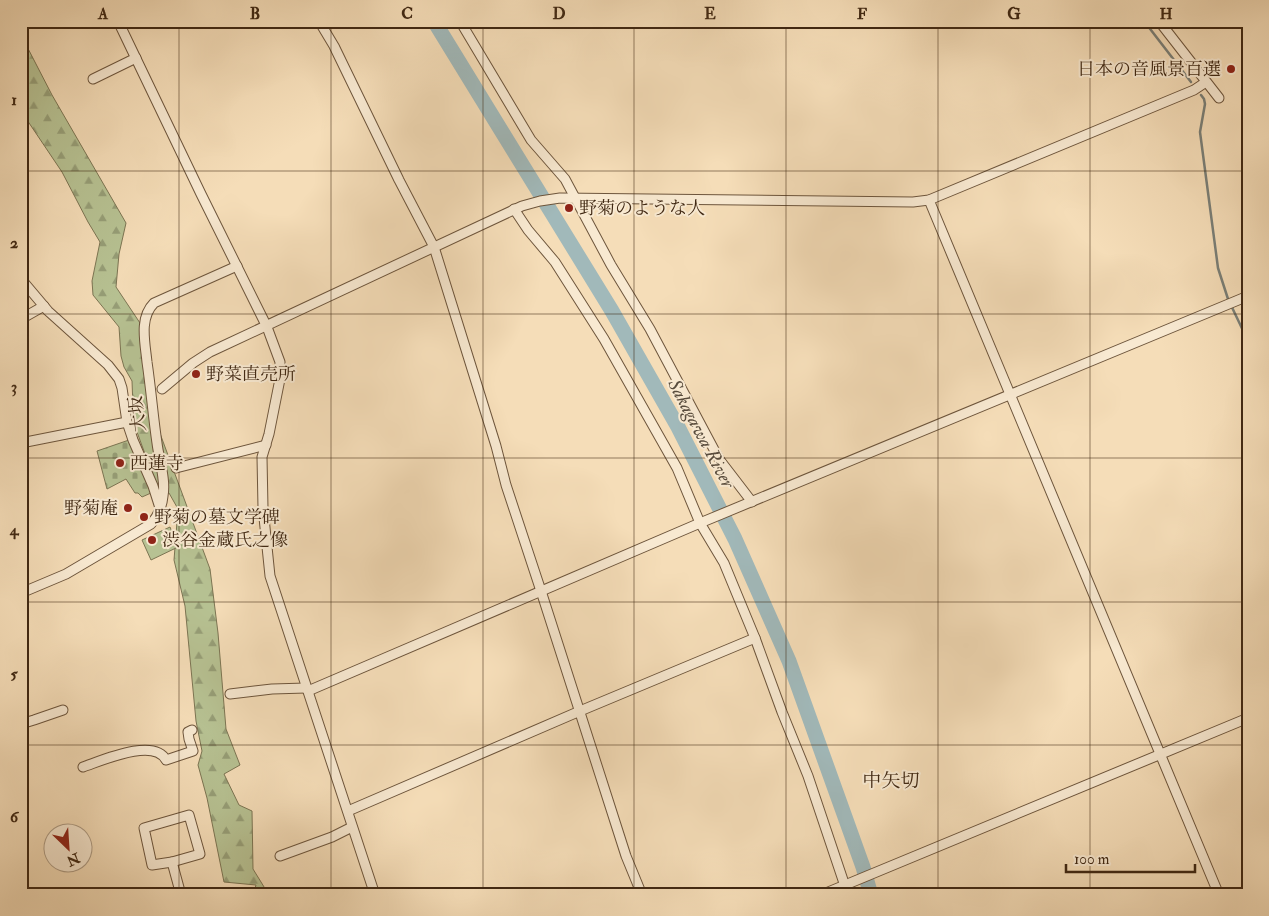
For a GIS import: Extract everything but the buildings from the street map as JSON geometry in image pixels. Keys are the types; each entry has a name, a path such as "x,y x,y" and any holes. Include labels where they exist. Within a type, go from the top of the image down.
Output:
{"street":[{"path":"118,21 267,326 280,362 280,374 262,457 263,508 270,576 375,895"},
{"path":"319,21 334,46 398,180 434,247 496,446 506,485 626,856 642,895"},
{"path":"460,21 531,140 565,179 611,265 655,338 719,459 748,504"},
{"path":"1159,21 1219,98"},
{"path":"93,79 136,58"},
{"path":"162,388 210,352 518,208 540,201 560,198 913,202 929,200 1194,90 1206,82"},
{"path":"929,200 1219,895"},
{"path":"518,208 528,230 555,262 604,340 677,468 702,522 724,563 808,776 847,884 848,895"},
{"name":"大坂","path":"21,593 66,574 150,524 155,519 160,508 164,484 146,353 144,330 146,315 154,303 237,266"},
{"path":"21,279 68,331 108,365 118,378 122,388 127,422 132,440 153,486 160,508"},
{"path":"230,694 272,689 307,690 702,522 1248,296"},
{"path":"21,320 44,306"},
{"path":"21,443 127,422"},
{"path":"176,468 266,445"},
{"path":"348,811 755,638"},
{"path":"21,724 64,710"},
{"path":"821,895 1248,718"},
{"path":"82,767 132,750 158,752 166,760 187,754 193,751 188,732 192,730"},
{"path":"189,815 200,854 172,862 152,865 144,828 189,815"},
{"path":"280,856 332,837 352,827"},
{"path":"172,862 181,895"}],"green space":[{"path":"21,35 52,95 126,223 119,254 116,287 140,323 151,409 210,569 218,633 226,729 240,765 224,774 239,805 252,811 253,869 269,895 253,895 256,885 224,882 207,798 198,765 202,751 196,721 185,606 174,560 178,509 169,493 160,495 137,432 133,407 132,381 124,367 121,356 119,327 93,295 92,281 100,242 62,172 21,111"},
{"path":"129,440 151,493 142,497 135,493 126,479 107,489 97,451"},
{"path":"170,527 178,547 151,560 142,540"}],"waterway":[{"name":"Sakagawa River","path":"434,21 612,311 678,427 735,539 789,661 863,867 871,895"},
{"path":"1144,21 1191,82"},
{"path":"1201,95 1205,104 1200,132 1218,268 1228,299 1248,341"}],"place":[{"name":"日本の音風景百選","path":"1231,69"},
{"name":"野菊のような人","path":"569,208"},
{"name":"野菜直売所","path":"196,374"},
{"name":"西蓮寺","path":"120,463"},
{"name":"野菊庵","path":"128,508"},
{"name":"野菊の墓文学碑","path":"144,517"},
{"name":"渋谷金蔵氏之像","path":"152,540"}],"district":[{"name":"中矢切","path":"891,780"}]}
